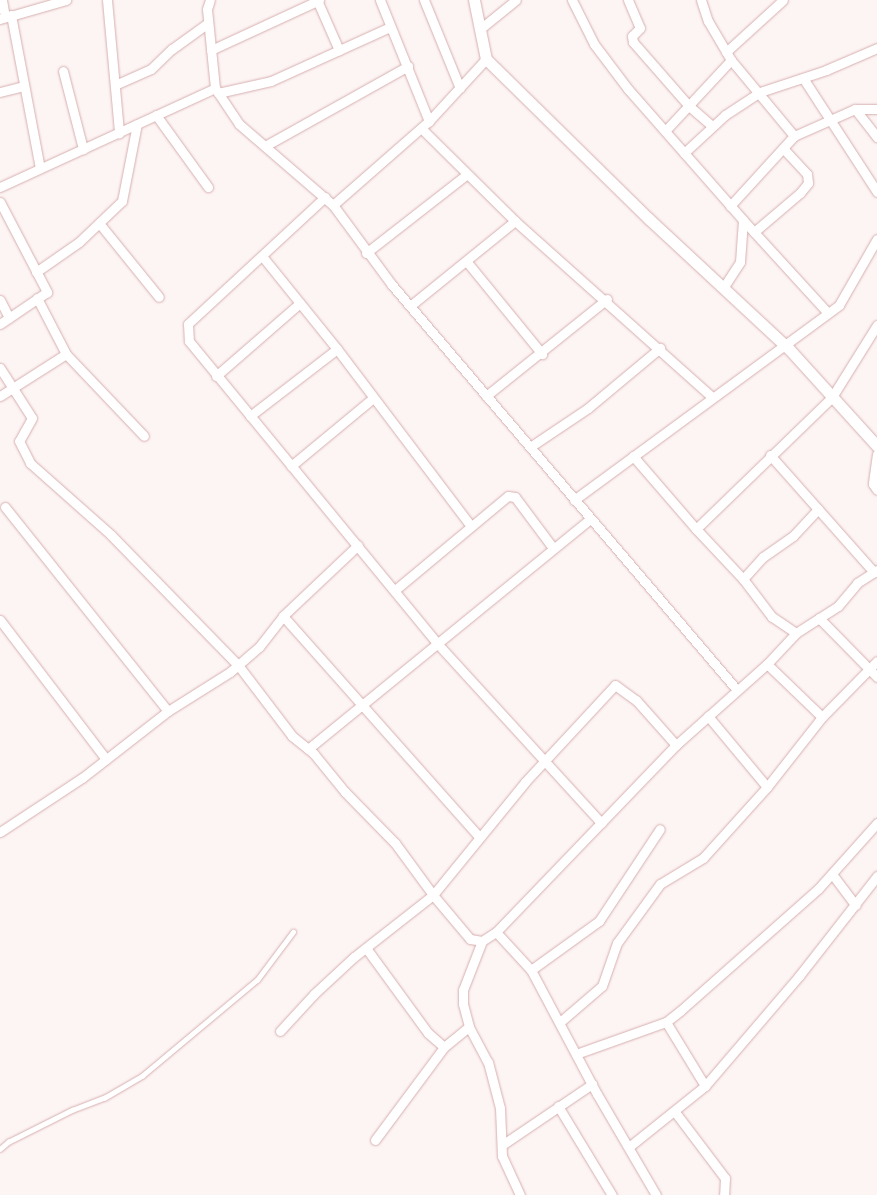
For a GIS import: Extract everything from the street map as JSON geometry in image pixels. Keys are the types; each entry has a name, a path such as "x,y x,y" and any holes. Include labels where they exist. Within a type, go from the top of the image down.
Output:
{"street":[{"path":"2,0 24,86 40,168"},
{"path":"6,17 63,0"},
{"path":"107,0 119,132"},
{"path":"210,0 208,23 216,91 239,124 333,205 366,253 410,306 737,690"},
{"path":"211,50 318,0 339,50"},
{"path":"380,0 429,121"},
{"path":"424,0 460,88"},
{"path":"474,0 486,59 723,288 784,344 877,446"},
{"path":"480,28 516,0"},
{"path":"572,0 594,44 665,131 730,206 828,313"},
{"path":"628,0 640,28 632,36 633,42 689,106 712,126"},
{"path":"701,0 708,21 728,56 760,92 794,136"},
{"path":"665,131 689,106 728,56 783,0"},
{"path":"115,85 151,69 172,49 208,23"},
{"path":"0,187 119,132 216,91 271,81 390,27"},
{"path":"684,153 712,126 760,92 803,78 877,48"},
{"path":"333,205 422,129 486,59"},
{"path":"264,146 408,66"},
{"path":"63,71 83,149"},
{"path":"803,78 877,192"},
{"path":"0,92 24,86"},
{"path":"855,109 877,136"},
{"path":"730,206 794,136 855,109 877,109"},
{"path":"156,116 208,187"},
{"path":"36,272 79,242 122,201 138,124"},
{"path":"422,129 515,221 607,300 712,397"},
{"path":"754,232 800,194 808,183 807,174 783,148"},
{"path":"366,253 467,174"},
{"path":"325,197 188,324 189,342 436,642 544,763 601,823"},
{"path":"0,202 47,292 0,324"},
{"path":"723,288 740,262 743,220"},
{"path":"410,306 467,262 515,221"},
{"path":"99,223 159,297"},
{"path":"574,500 828,313 844,298 877,239"},
{"path":"262,256 337,349 372,399 470,525"},
{"path":"467,262 542,354"},
{"path":"37,298 66,354 144,436"},
{"path":"0,300 9,318"},
{"path":"486,396 542,354 607,300"},
{"path":"216,376 300,303"},
{"path":"696,529 723,506 770,455 832,397 877,325"},
{"path":"530,447 588,408 660,348"},
{"path":"250,416 337,349"},
{"path":"0,396 66,354"},
{"path":"0,368 32,418 19,441 30,463 111,535 238,665 292,736 308,748 394,843 432,895 464,934 470,939 482,941"},
{"path":"290,466 372,399"},
{"path":"877,454 872,484 877,490"},
{"path":"520,1195 505,1166 495,1086 488,1062 469,1027 462,1004 463,990 482,941 496,932 678,743 767,664 796,633 838,606 857,583 875,571 770,455"},
{"path":"633,456 696,529 743,579 772,617 796,633"},
{"path":"394,590 504,497 512,495 553,548"},
{"path":"5,508 168,711"},
{"path":"743,579 763,557 793,536 818,509"},
{"path":"308,748 360,703 590,519"},
{"path":"0,832 106,759 168,711 238,665 272,633 284,616 358,545"},
{"path":"284,616 478,836"},
{"path":"818,618 877,677"},
{"path":"0,620 106,759"},
{"path":"560,1022 602,986 617,943 660,884 704,858 767,787 822,717 877,661"},
{"path":"767,664 822,717"},
{"path":"280,1031 314,994 366,948 432,895 478,836 615,685 636,700 676,745 678,743"},
{"path":"708,716 767,787"},
{"path":"576,1054 666,1022 832,874 877,824"},
{"path":"531,970 599,921 660,829"},
{"path":"832,874 856,905"},
{"path":"630,1146 675,1112 705,1086 856,905 877,876"},
{"path":"496,932 531,970 592,1084 630,1146 656,1195"},
{"path":"366,948 428,1033 444,1047"},
{"path":"666,1022 705,1086"},
{"path":"375,1140 444,1047 469,1027"},
{"path":"502,1145 592,1084"},
{"path":"558,1106 612,1195"},
{"path":"675,1112 725,1178 724,1195"}],"lane":[{"path":"0,1149 8,1142 72,1110 104,1098 142,1076 257,980 293,932"}]}
